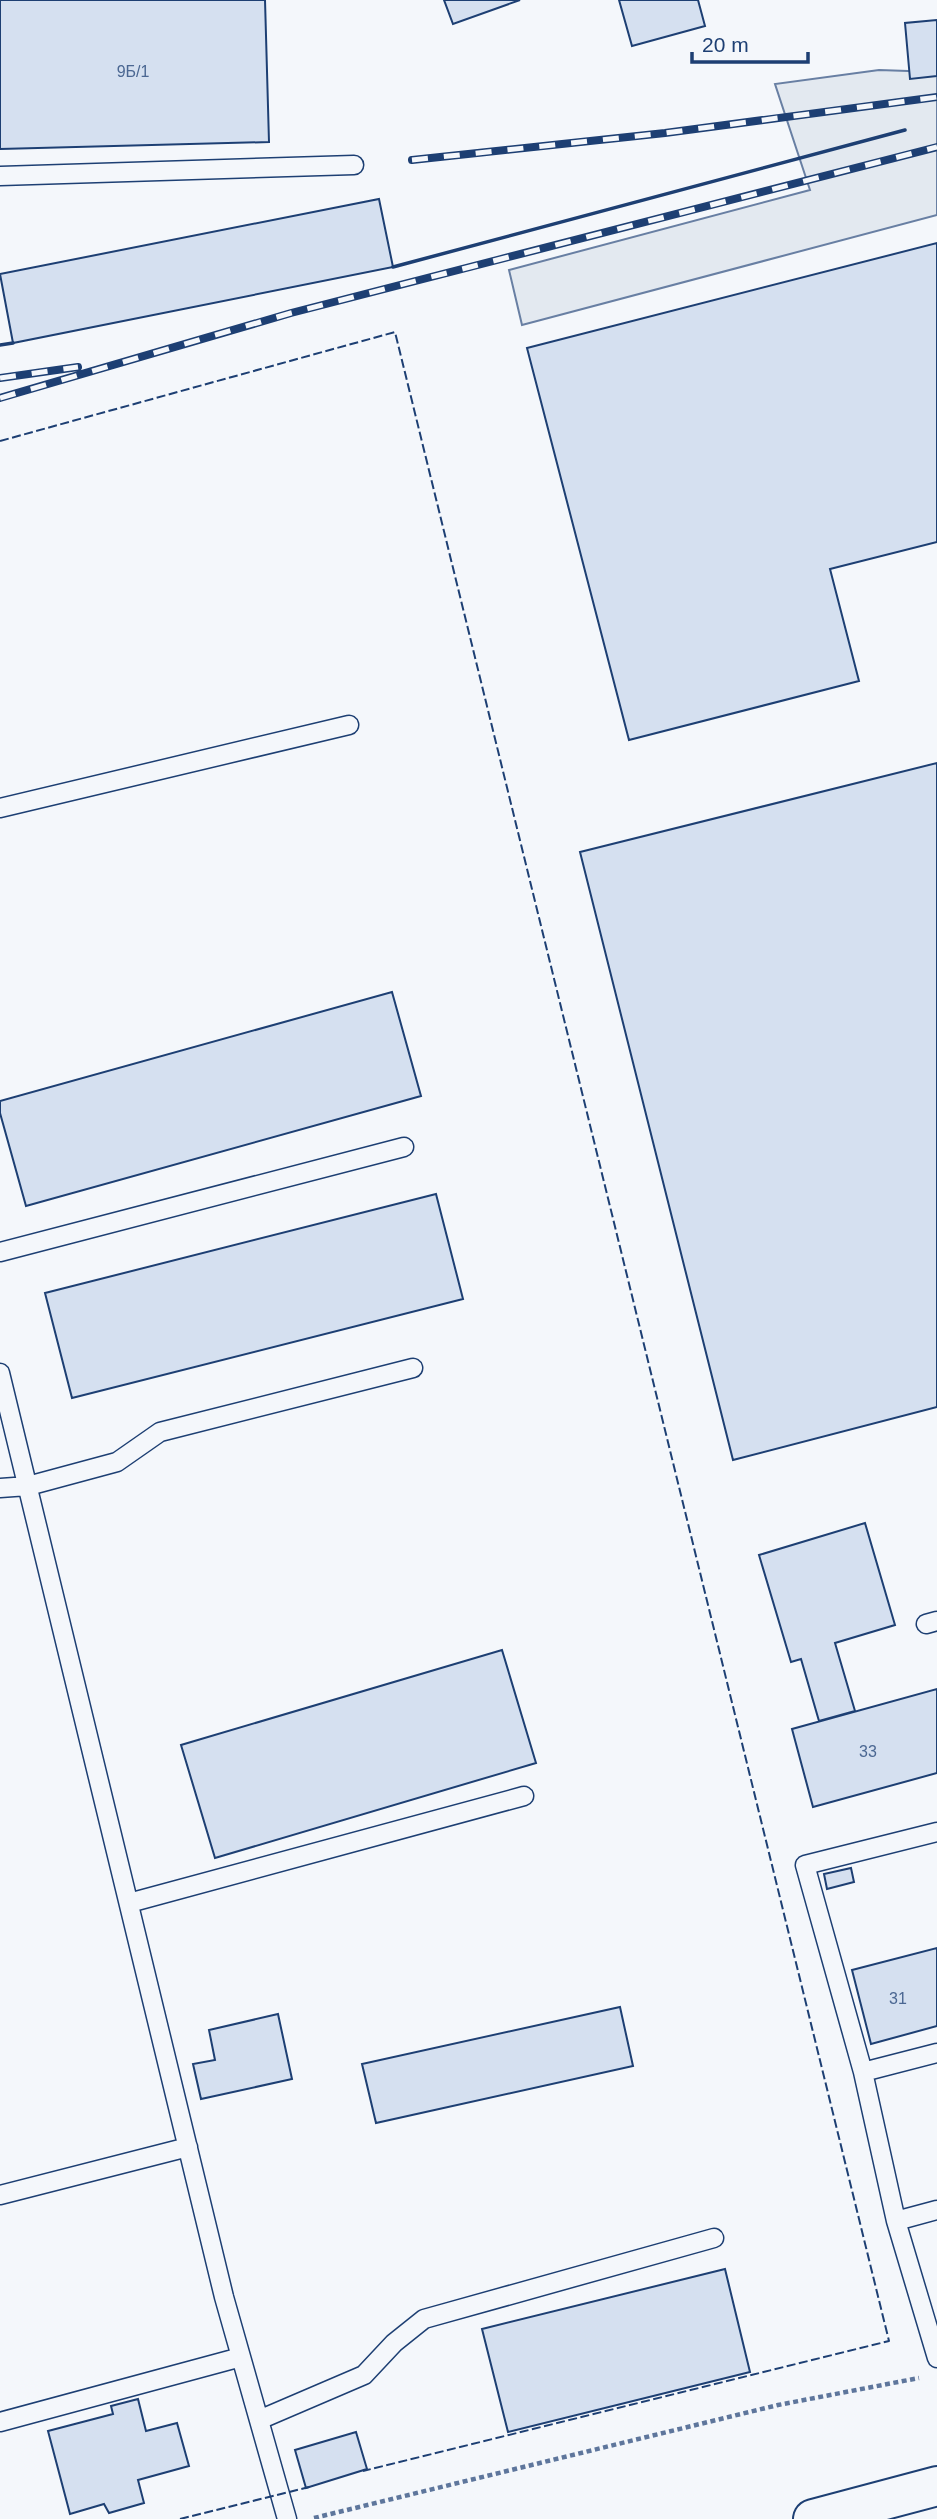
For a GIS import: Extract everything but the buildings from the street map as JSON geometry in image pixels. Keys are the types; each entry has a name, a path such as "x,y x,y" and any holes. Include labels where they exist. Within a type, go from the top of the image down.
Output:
{"main road":[{"path":"813,2519 937,2486"}],"lane":[{"path":"0,176 354,165"},
{"path":"0,808 349,725"},
{"path":"0,1252 404,1147"},
{"path":"0,1488 28,1486 117,1462 160,1432 413,1368"},
{"path":"0,1373 224,2297 287,2519"},
{"path":"129,1903 524,1796"},
{"path":"937,1832 805,1865 863,2072 896,2221 937,2358"},
{"path":"863,2072 937,2053"},
{"path":"0,2195 188,2147"},
{"path":"896,2221 937,2210"},
{"path":"259,2420 364,2375 394,2343 424,2319 714,2238"},
{"path":"0,2422 241,2357"}],"path":[{"path":"309,2519 778,2405 924,2377"}],"shaded area":[{"path":"879,70 937,72 937,215 522,325 509,270 810,190 775,84"}],"railway":[{"path":"412,160 665,133 937,97"},
{"path":"0,398 291,313 937,147"},
{"path":"0,378 78,367"}],"fence":[{"path":"0,441 395,332 889,2341 363,2471"},
{"path":"180,2519 309,2487"}],"wall":[{"path":"393,267 905,130"},
{"path":"0,345 13,343"}]}
